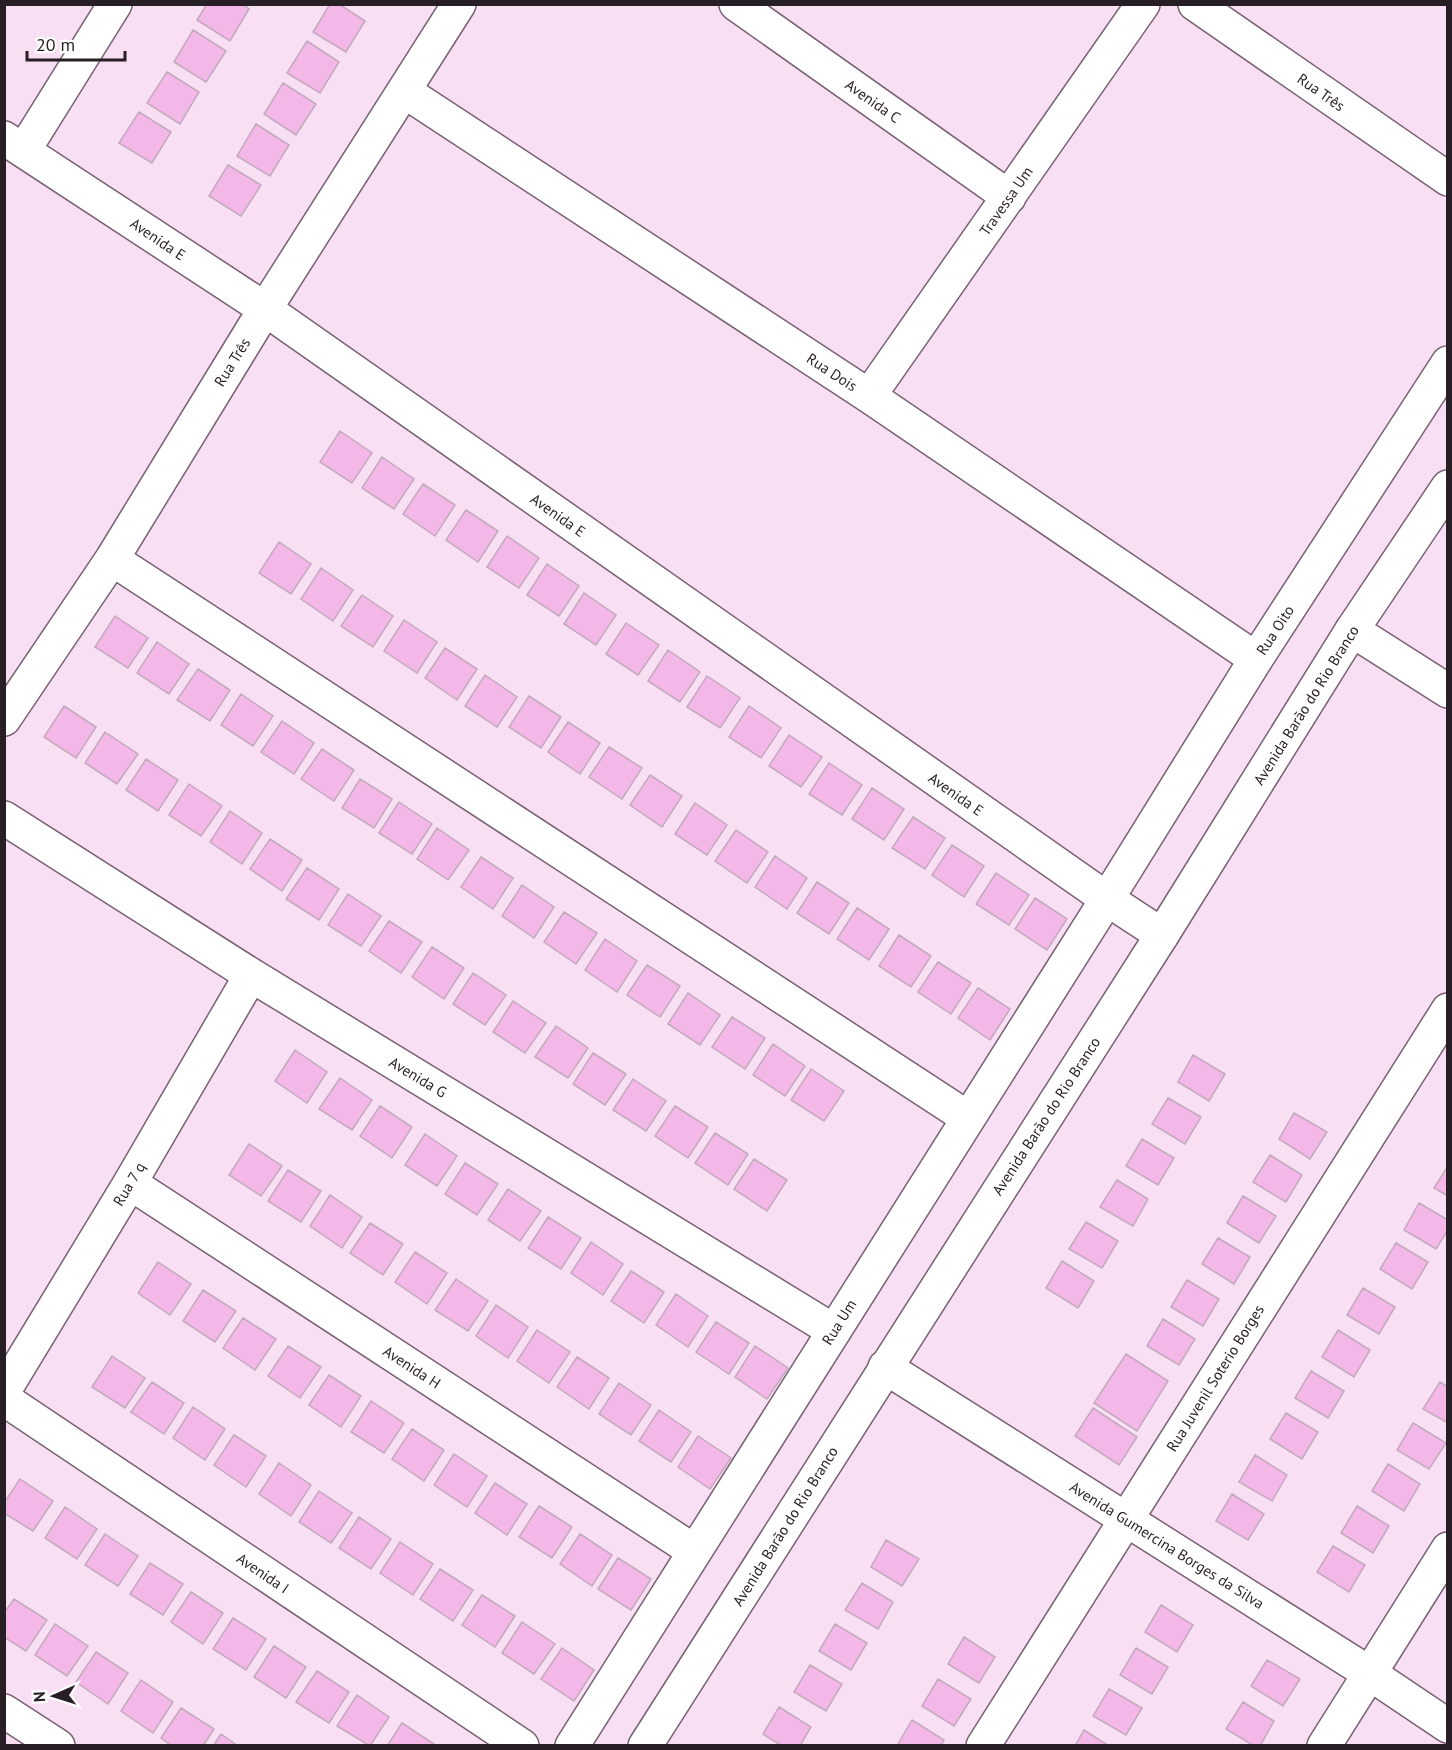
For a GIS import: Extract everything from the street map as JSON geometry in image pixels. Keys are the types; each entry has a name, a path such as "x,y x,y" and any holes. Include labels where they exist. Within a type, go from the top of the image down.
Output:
{"street":[{"path":"14,144 115,4"},
{"name":"Rua Três","path":"4,719 112,559 265,309 459,4"},
{"name":"Avenida C","path":"736,4 1009,197"},
{"name":"Travessa Um","path":"869,396 1143,4"},
{"name":"Rua Três","path":"1195,4 1448,179"},
{"name":"Rua Dois","path":"404,91 869,396 1256,659"},
{"name":"Avenida E","path":"14,144 265,309 1107,899 1162,935"},
{"name":"Rua Oito","path":"1107,899 1256,659 1448,363"},
{"name":"Avenida Barão do Rio Branco","path":"645,1746 885,1366 1162,935 1352,630 1448,487"},
{"path":"112,559 968,1118"},
{"path":"1352,630 1448,691"},
{"name":"Avenida G","path":"4,818 251,975 834,1331"},
{"name":"Rua Um","path":"572,1746 1107,899"},
{"name":"Rua 7 q","path":"4,1391 130,1184 251,975"},
{"name":"Rua Juvenil Soterio Borges","path":"983,1746 1448,1010"},
{"name":"Avenida H","path":"130,1184 694,1551"},
{"name":"Avenida Gumercina Borges da Silva","path":"885,1366 1448,1726"},
{"name":"Avenida I","path":"4,1399 522,1746"},
{"path":"1324,1746 1448,1549"},
{"path":"4,1711 58,1746"}],"building":[{"path":"207,4 242,4 249,9 230,41 197,20"},
{"path":"330,4 339,4 365,21 346,52 313,32"},
{"path":"193,30 226,51 206,82 174,62"},
{"path":"307,41 339,62 320,93 287,73"},
{"path":"167,72 199,92 180,124 147,103"},
{"path":"283,83 316,104 296,135 264,114"},
{"path":"139,112 171,132 152,163 119,143"},
{"path":"256,124 289,145 270,176 237,156"},
{"path":"228,165 261,185 241,216 209,196"},
{"path":"340,431 372,453 352,483 320,462"},
{"path":"382,457 414,479 394,509 362,488"},
{"path":"423,484 455,505 435,536 403,514"},
{"path":"466,510 498,531 478,562 446,540"},
{"path":"507,536 539,558 519,588 487,567"},
{"path":"279,542 311,564 291,594 259,573"},
{"path":"547,564 579,586 559,616 527,595"},
{"path":"321,568 353,590 333,621 301,599"},
{"path":"584,593 616,615 596,645 564,624"},
{"path":"362,595 393,616 373,647 341,626"},
{"path":"115,616 148,638 128,668 95,647"},
{"path":"404,620 437,642 417,673 384,651"},
{"path":"626,623 659,645 638,675 606,654"},
{"path":"157,642 189,664 169,694 137,673"},
{"path":"445,648 477,669 457,700 425,678"},
{"path":"668,650 700,672 680,702 648,681"},
{"path":"198,669 230,690 210,721 177,700"},
{"path":"485,675 517,697 497,727 465,706"},
{"path":"707,676 740,698 720,728 687,707"},
{"path":"241,694 273,716 253,746 221,725"},
{"path":"529,696 561,717 541,748 509,727"},
{"path":"64,706 96,727 76,758 44,737"},
{"path":"749,706 781,728 761,758 729,737"},
{"path":"282,721 314,743 294,774 261,752"},
{"path":"568,722 600,743 580,774 548,752"},
{"path":"105,732 138,754 117,784 85,763"},
{"path":"789,735 822,757 801,787 769,766"},
{"path":"609,747 642,768 622,799 589,777"},
{"path":"322,749 354,770 334,801 301,779"},
{"path":"146,759 178,780 158,811 126,790"},
{"path":"829,763 862,785 842,815 809,794"},
{"path":"650,775 682,796 662,827 630,805"},
{"path":"360,779 392,799 374,828 342,808"},
{"path":"189,784 222,806 201,836 169,815"},
{"path":"872,788 904,809 884,840 852,819"},
{"path":"399,802 432,824 412,854 379,833"},
{"path":"695,803 727,825 707,855 675,834"},
{"path":"230,811 262,833 242,864 210,842"},
{"path":"913,817 945,838 925,869 892,848"},
{"path":"437,828 469,850 448,880 417,859"},
{"path":"736,830 768,852 747,883 715,861"},
{"path":"270,839 302,860 282,891 250,869"},
{"path":"952,845 984,866 964,897 932,875"},
{"path":"775,856 807,878 787,909 755,887"},
{"path":"481,857 513,878 493,909 461,887"},
{"path":"307,868 339,889 319,920 286,899"},
{"path":"996,873 1029,895 1009,925 976,904"},
{"path":"817,882 849,903 829,934 797,913"},
{"path":"522,885 554,907 534,938 502,916"},
{"path":"348,894 381,916 361,946 328,925"},
{"path":"1035,898 1067,919 1047,950 1015,929"},
{"path":"857,908 889,929 869,960 837,939"},
{"path":"564,912 597,933 576,964 544,942"},
{"path":"389,921 422,942 401,973 369,951"},
{"path":"899,935 931,956 911,987 879,966"},
{"path":"605,939 637,961 617,992 585,970"},
{"path":"432,947 464,968 444,999 412,977"},
{"path":"938,962 971,983 951,1014 918,992"},
{"path":"647,965 680,986 660,1017 627,995"},
{"path":"473,973 506,995 485,1025 453,1004"},
{"path":"978,988 1010,1009 990,1040 958,1018"},
{"path":"688,993 720,1015 700,1045 668,1024"},
{"path":"513,1001 546,1023 525,1053 493,1032"},
{"path":"732,1017 765,1038 745,1069 712,1047"},
{"path":"556,1026 588,1048 568,1078 535,1057"},
{"path":"773,1044 805,1066 785,1096 753,1075"},
{"path":"295,1050 327,1072 307,1103 275,1081"},
{"path":"593,1053 626,1074 605,1105 573,1084"},
{"path":"1193,1055 1225,1074 1209,1101 1178,1082"},
{"path":"811,1069 844,1091 824,1121 791,1100"},
{"path":"340,1078 372,1100 352,1130 319,1109"},
{"path":"633,1079 666,1101 646,1131 613,1110"},
{"path":"1168,1098 1201,1117 1185,1144 1152,1124"},
{"path":"380,1106 412,1127 392,1158 360,1136"},
{"path":"675,1106 708,1127 688,1158 655,1136"},
{"path":"1294,1113 1327,1132 1310,1159 1279,1139"},
{"path":"715,1133 748,1154 728,1185 695,1163"},
{"path":"425,1134 457,1156 437,1186 405,1165"},
{"path":"1142,1139 1174,1158 1158,1185 1126,1166"},
{"path":"249,1144 282,1166 261,1196 229,1175"},
{"path":"1270,1155 1302,1175 1286,1202 1253,1182"},
{"path":"754,1159 787,1180 767,1211 734,1189"},
{"path":"465,1163 498,1184 477,1215 445,1194"},
{"path":"1448,1166 1448,1196 1434,1188"},
{"path":"288,1170 321,1191 301,1222 268,1201"},
{"path":"1117,1180 1148,1199 1133,1226 1100,1207"},
{"path":"508,1189 541,1211 520,1241 488,1220"},
{"path":"330,1195 362,1217 342,1248 310,1226"},
{"path":"1243,1196 1276,1216 1259,1243 1227,1223"},
{"path":"1419,1203 1448,1220 1448,1230 1436,1249 1404,1230"},
{"path":"548,1217 581,1238 561,1269 528,1248"},
{"path":"1086,1222 1118,1241 1102,1268 1069,1249"},
{"path":"370,1223 403,1244 383,1275 350,1253"},
{"path":"1218,1238 1250,1257 1234,1284 1202,1264"},
{"path":"591,1242 623,1264 603,1295 571,1273"},
{"path":"1396,1243 1428,1262 1412,1289 1380,1269"},
{"path":"415,1252 447,1273 427,1304 395,1282"},
{"path":"1062,1261 1094,1281 1078,1308 1046,1288"},
{"path":"158,1262 191,1284 170,1315 138,1293"},
{"path":"631,1271 664,1292 644,1323 611,1301"},
{"path":"456,1279 488,1301 468,1331 435,1310"},
{"path":"1187,1280 1219,1299 1203,1326 1171,1307"},
{"path":"1363,1288 1395,1307 1379,1334 1347,1315"},
{"path":"203,1290 236,1311 215,1342 183,1321"},
{"path":"676,1294 708,1316 688,1347 656,1325"},
{"path":"496,1305 528,1327 508,1358 476,1336"},
{"path":"243,1318 276,1339 255,1370 223,1348"},
{"path":"1163,1319 1195,1339 1179,1365 1147,1346"},
{"path":"716,1322 749,1343 729,1374 696,1352"},
{"path":"537,1330 570,1352 549,1383 517,1361"},
{"path":"1338,1330 1370,1350 1354,1377 1322,1357"},
{"path":"288,1346 321,1367 300,1398 268,1376"},
{"path":"755,1346 788,1368 767,1399 735,1377"},
{"path":"1126,1354 1168,1381 1137,1431 1094,1403"},
{"path":"112,1356 145,1378 125,1408 92,1387"},
{"path":"577,1357 609,1378 589,1409 557,1387"},
{"path":"1311,1371 1344,1391 1328,1418 1295,1398"},
{"path":"329,1375 361,1396 341,1427 309,1405"},
{"path":"152,1382 184,1403 164,1434 131,1412"},
{"path":"1440,1382 1448,1387 1448,1423 1423,1409"},
{"path":"619,1383 651,1405 631,1435 599,1414"},
{"path":"371,1401 404,1423 384,1453 351,1432"},
{"path":"193,1407 225,1429 205,1460 173,1438"},
{"path":"1093,1408 1137,1437 1119,1465 1075,1436"},
{"path":"659,1410 691,1432 671,1462 639,1441"},
{"path":"1286,1413 1318,1432 1302,1459 1270,1439"},
{"path":"1413,1423 1446,1443 1429,1469 1397,1450"},
{"path":"412,1429 444,1450 424,1481 392,1459"},
{"path":"234,1435 266,1456 246,1487 214,1465"},
{"path":"698,1436 731,1458 710,1489 678,1467"},
{"path":"454,1454 487,1476 467,1507 434,1485"},
{"path":"1255,1455 1287,1475 1272,1501 1239,1482"},
{"path":"279,1463 311,1485 291,1516 259,1494"},
{"path":"1388,1464 1420,1484 1404,1511 1372,1491"},
{"path":"20,1479 53,1501 33,1531 4,1513 4,1503"},
{"path":"495,1483 527,1504 507,1535 475,1513"},
{"path":"319,1491 352,1513 331,1543 299,1522"},
{"path":"1232,1494 1264,1514 1248,1540 1216,1521"},
{"path":"539,1506 572,1527 552,1558 519,1537"},
{"path":"1357,1506 1389,1526 1373,1553 1341,1533"},
{"path":"65,1507 97,1529 77,1559 45,1538"},
{"path":"359,1517 391,1539 371,1569 339,1548"},
{"path":"105,1534 138,1556 118,1586 85,1565"},
{"path":"580,1534 612,1555 592,1586 560,1564"},
{"path":"886,1540 919,1559 902,1586 871,1567"},
{"path":"400,1542 433,1564 413,1595 380,1573"},
{"path":"1333,1546 1365,1565 1349,1592 1317,1572"},
{"path":"618,1558 651,1579 631,1610 598,1589"},
{"path":"150,1563 183,1584 163,1615 130,1594"},
{"path":"440,1569 473,1590 453,1621 420,1599"},
{"path":"862,1583 893,1602 878,1629 845,1610"},
{"path":"191,1592 223,1613 203,1644 171,1622"},
{"path":"482,1595 515,1616 495,1647 462,1625"},
{"path":"14,1599 47,1620 26,1651 4,1637 4,1613"},
{"path":"1161,1605 1193,1625 1177,1652 1145,1632"},
{"path":"233,1618 266,1639 246,1670 213,1649"},
{"path":"522,1622 555,1644 534,1674 502,1653"},
{"path":"55,1624 88,1646 67,1676 35,1655"},
{"path":"835,1624 867,1643 851,1670 819,1651"},
{"path":"964,1637 995,1657 979,1683 948,1664"},
{"path":"274,1646 306,1667 286,1698 254,1677"},
{"path":"562,1648 594,1670 574,1701 541,1679"},
{"path":"1136,1648 1168,1667 1152,1694 1120,1675"},
{"path":"96,1652 128,1673 108,1704 76,1682"},
{"path":"1267,1660 1300,1679 1283,1706 1251,1686"},
{"path":"810,1665 842,1684 826,1711 794,1692"},
{"path":"317,1671 349,1692 329,1723 296,1702"},
{"path":"938,1679 971,1699 954,1726 922,1706"},
{"path":"141,1680 173,1702 153,1733 121,1711"},
{"path":"1109,1689 1142,1708 1126,1735 1093,1716"},
{"path":"357,1695 389,1717 370,1746 337,1726"},
{"path":"1243,1702 1274,1721 1260,1746 1254,1746 1226,1729"},
{"path":"779,1707 811,1727 800,1746 782,1746 763,1734"},
{"path":"181,1708 214,1729 203,1746 172,1746 161,1738"},
{"path":"912,1720 944,1740 941,1746 897,1746"},
{"path":"402,1723 434,1744 433,1746 387,1746"},
{"path":"1084,1730 1109,1746 1075,1746"},
{"path":"221,1734 238,1746 213,1746"}]}
